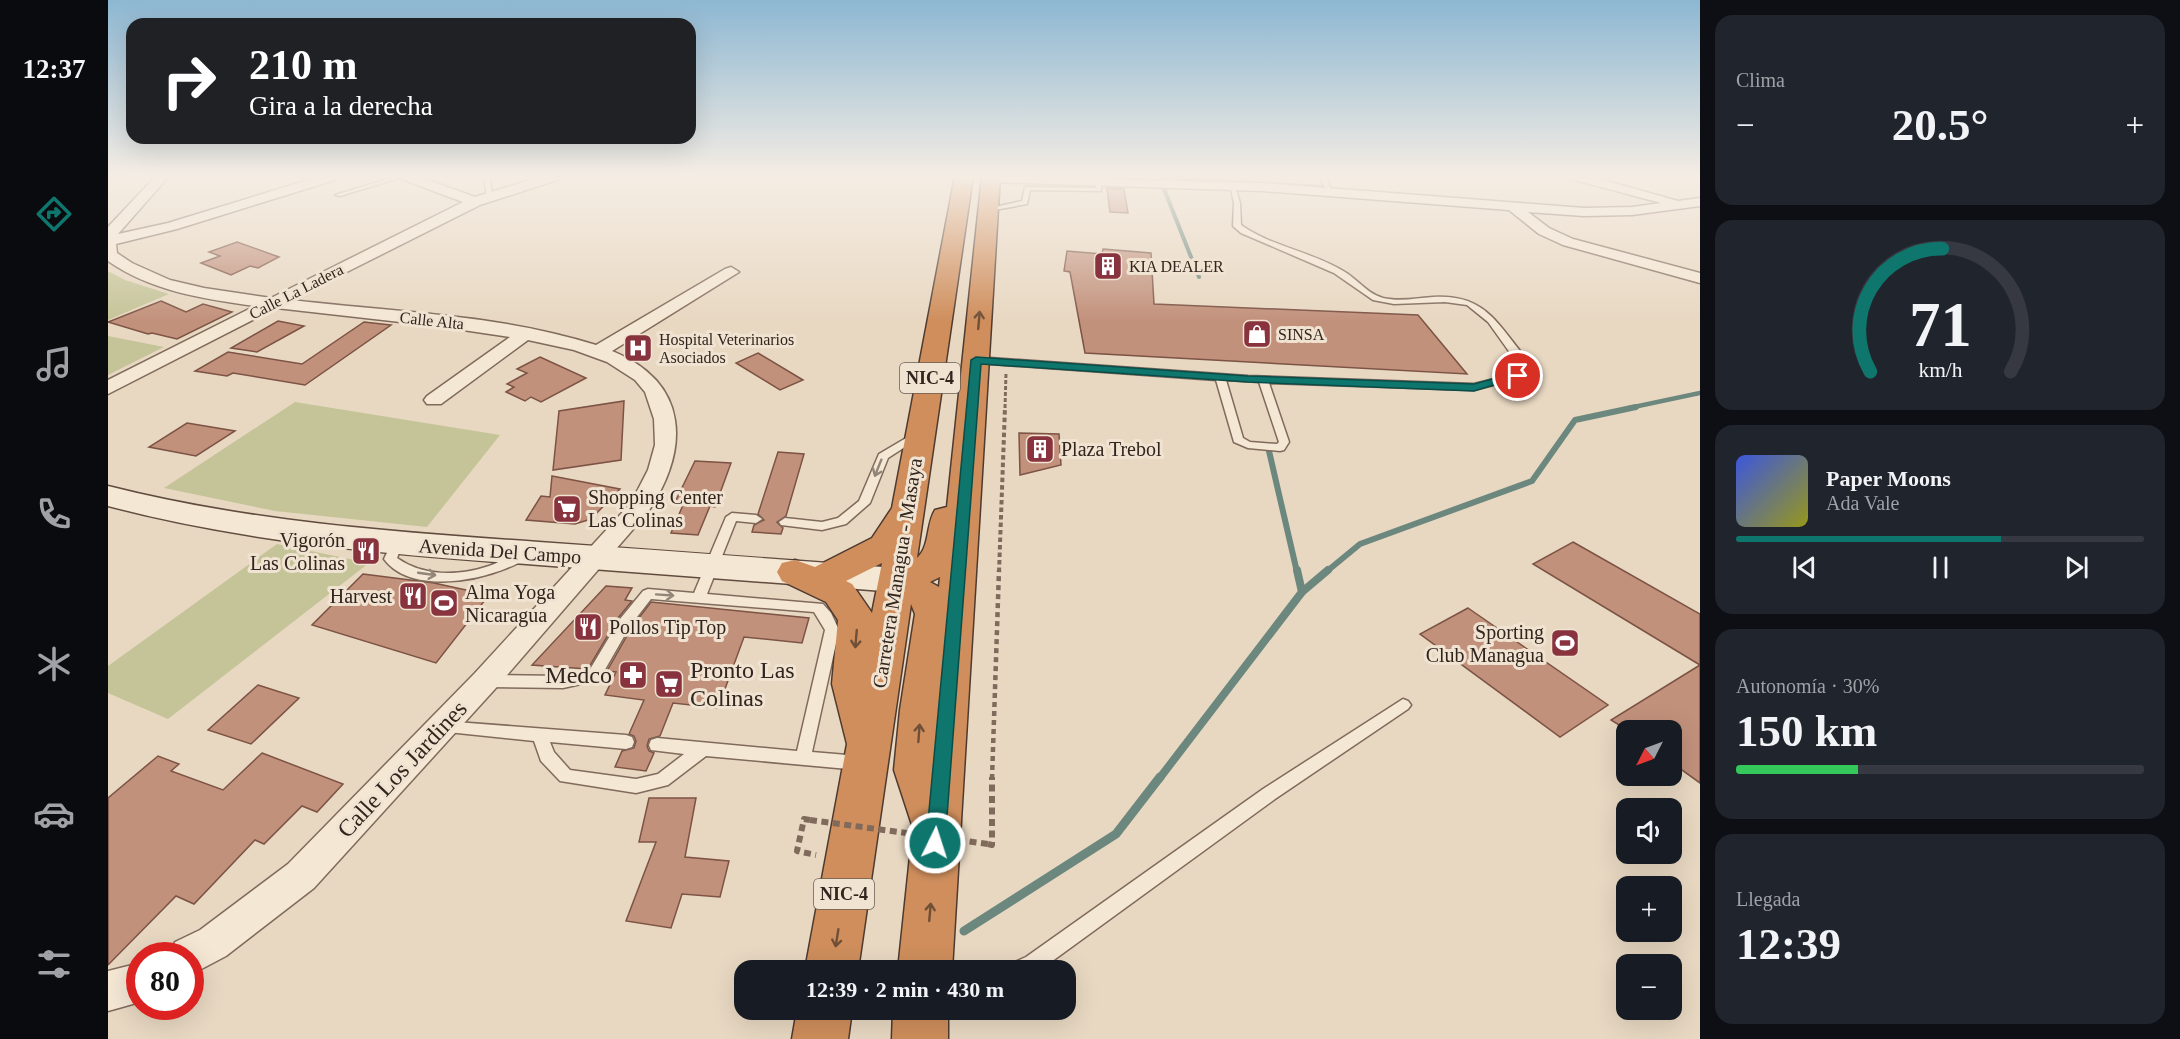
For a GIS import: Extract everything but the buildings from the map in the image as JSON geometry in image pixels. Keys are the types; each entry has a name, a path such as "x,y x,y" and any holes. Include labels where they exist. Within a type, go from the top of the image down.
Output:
{"highway":[{"name":"Carretera Managua - Masaya","path":"833,960 921,432 976,224"},
{"name":"NIC-4","path":"929,960 936,830 969,444 991,362 987,224"},
{"path":"896,580 927,571 936,563 947,517 951,475 969,444"},
{"path":"811,573 865,558 884,546 907,511"},
{"path":"811,573 839,593 857,619 852,684 867,756"},
{"path":"896,580 925,595 934,614 921,710 916,770 936,830"},
{"path":"820,1039 823,1020"}],"street":[{"path":"108,241 118,224"},
{"path":"108,241 177,224"},
{"name":"Calle La Ladera","path":"108,388 428,224"},
{"path":"1536,224 1568,242 1700,278"},
{"name":"Calle Alta","path":"108,241 110,255 121,264 156,280 203,294 473,324 598,351 635,372 654,390 665,416 668,441 659,473 640,507 592,558"},
{"path":"598,351 731,272"},
{"path":"434,400 525,334"},
{"name":"Avenida Del Campo","path":"108,496 168,513 262,530 592,558 704,582 811,573 896,580"},
{"name":"Calle Los Jardines","path":"204,948 301,876 485,681 592,558"},
{"path":"108,991 126,986"}],"lane":[{"path":"991,362 1263,380 1474,387 1518,376 1523,364 1480,310 1465,303 1447,300 1399,302 1382,300 1368,295 1351,279 1336,270 1244,231 1237,224"},
{"path":"1220,377 1238,440 1248,445 1280,448 1284,442 1263,380"},
{"path":"785,522 822,526 842,521 864,503 883,456 921,432"},
{"path":"704,582 732,517 756,519"},
{"path":"485,681 563,682 594,676 610,652 634,606 648,594 704,582 818,607 832,630 803,758"},
{"path":"1039,960 1269,794 1403,705"},
{"path":"442,727 626,742"},
{"path":"540,735 548,756 566,776 636,786 662,780 703,749"},
{"path":"657,745 803,758 867,756"}],"path":[{"path":"797,851 804,819 993,845 991,802 991,362"}],"green space":[{"path":"108,271 125,280 169,294 108,320"},
{"path":"108,336 164,347 108,375"},
{"path":"295,402 500,435 427,527 275,511 164,488"},
{"path":"277,544 369,563 168,719 108,693 108,666"}],"waterway":[{"path":"1178,224 1199,277"},
{"path":"1629,408 1700,393"},
{"path":"1326,572 1360,544 1532,481 1575,420 1636,407"},
{"path":"1269,451 1297,572"},
{"path":"1297,570 1302,592"},
{"path":"1302,592 1328,570"},
{"path":"1159,779 1302,592"},
{"path":"964,931 1116,834 1160,777"}],"place":[{"name":"KIA DEALER","path":"1108,266"},
{"name":"SINSA","path":"1257,334"},
{"name":"Hospital Veterinarios Asociados","path":"638,348"},
{"name":"Plaza Trebol","path":"1040,449"},
{"name":"Shopping Center Las Colinas","path":"567,509"},
{"name":"Vigorón Las Colinas","path":"366,551"},
{"name":"Harvest","path":"413,596"},
{"name":"Alma Yoga Nicaragua","path":"444,603"},
{"name":"Pollos Tip Top","path":"588,627"},
{"name":"Sporting Club Managua","path":"1565,643"},
{"name":"Medco","path":"633,675"},
{"name":"Pronto Las Colinas","path":"669,684"}],"route":[{"path":"935,843 976,360 1248,379 1474,387 1518,376"}]}
